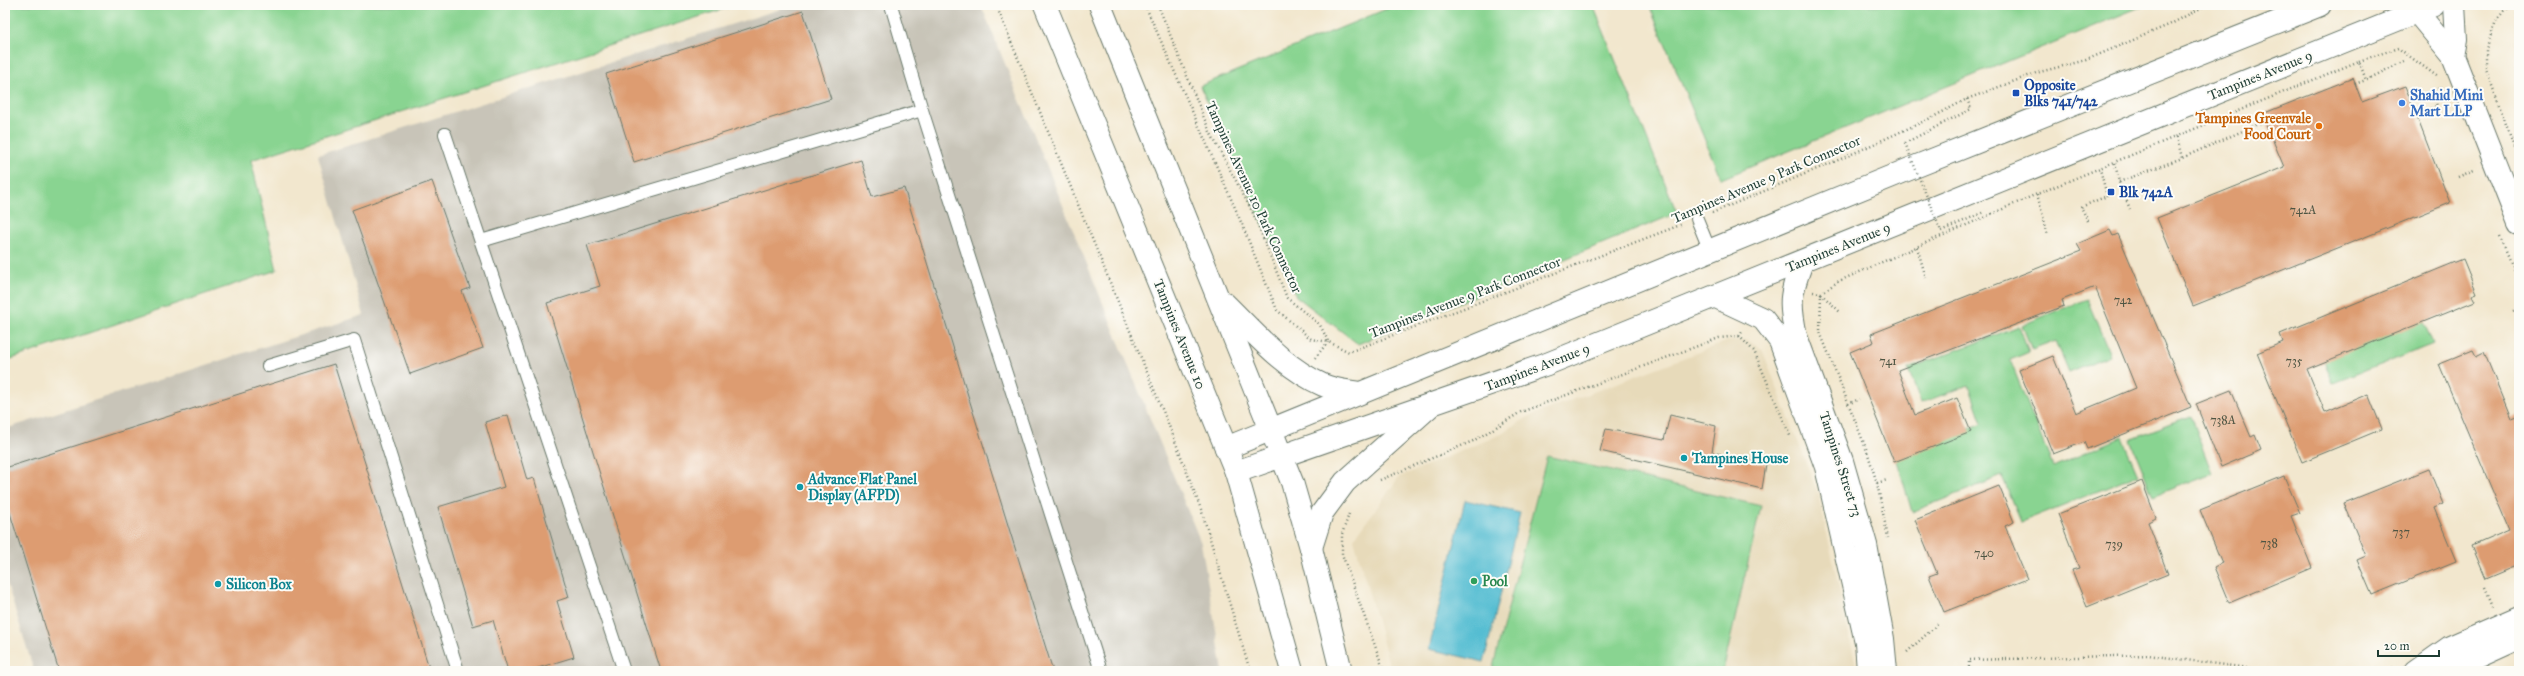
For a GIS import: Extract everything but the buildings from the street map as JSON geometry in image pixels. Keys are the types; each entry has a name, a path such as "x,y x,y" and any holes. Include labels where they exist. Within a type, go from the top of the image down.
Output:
{"main road":[{"name":"Tampines Avenue 10","path":"1045,5 1236,472 1292,671"},
{"path":"1100,5 1199,251 1220,299 1292,482 1311,548 1341,671"},
{"path":"2279,22 2296,5"},
{"path":"1226,448 2320,5"},
{"path":"2453,56 2456,40 2454,5"},
{"path":"2425,8 2453,56 2519,224"},
{"name":"Tampines Avenue 9","path":"1236,472 1430,406 1547,364 1716,297 2425,8"},
{"name":"Tampines Street 73","path":"1802,262 1791,292 1792,318 1796,336 1842,460 1866,545 1883,639 1886,671"},
{"name":"Tampines Street 73","path":"1716,297 1763,319 1780,341 1826,467 1866,642 1868,671"},
{"path":"1220,299 1272,349 1302,374 1324,386 1359,393"},
{"path":"1311,548 1322,513 1345,482 1430,406"},
{"path":"2416,671 2450,647 2519,617"},
{"path":"2447,671 2519,638"}],"lane":[{"path":"891,5 922,110 1101,671"},
{"path":"481,241 922,110"},
{"path":"445,134 624,671"},
{"path":"1697,219 1710,251"},
{"path":"268,366 354,340 458,671"}],"path":[{"path":"996,5 1188,475 1202,512 1250,671"},
{"name":"Tampines Avenue 9 Park Connector","path":"1145,5 1236,210 1277,310 1311,339 1329,342 1350,352 1697,219 1850,155 1931,118 1967,99 2036,73 2086,60 2171,24 2206,5"},
{"name":"Tampines Avenue 10 Park Connector","path":"1158,5 1209,130 1254,215 1287,298 1320,325 1329,342"},
{"path":"2519,5 2504,11 2496,21 2486,49 2486,69 2519,160"},
{"path":"1821,293 1839,281 2037,194 2360,61 2398,48 2438,77 2445,94"},
{"path":"2356,84 2406,60"},
{"path":"2360,61 2366,80"},
{"path":"2427,110 2437,106 2432,92 2442,87"},
{"path":"1967,99 1971,109 1905,143 1940,231 1989,210"},
{"path":"2119,182 2182,158 2265,121"},
{"path":"2177,137 2182,158"},
{"path":"2114,163 2119,182 2130,209"},
{"path":"2471,163 2477,176"},
{"path":"2088,221 2081,207 2107,196 2100,169"},
{"path":"2458,177 2474,170"},
{"path":"2037,194 2048,235"},
{"path":"1996,207 1998,212"},
{"path":"2498,231 2519,282"},
{"path":"1917,247 1926,278"},
{"path":"1791,292 1804,290 1821,293 1841,313"},
{"path":"2513,311 2519,308"},
{"path":"1378,481 1473,441 1521,412 1719,338 1739,336 1747,326 1763,319"},
{"path":"1739,336 1754,351 1794,446"},
{"path":"1848,404 1859,399"},
{"path":"1877,483 1887,480"},
{"path":"1352,510 1342,534 1342,554 1384,671"},
{"path":"2485,587 2494,609"},
{"path":"1907,652 1938,624"},
{"path":"1969,671 1969,660 2148,655 2248,668 2252,671"}],"shaded area":[{"path":"793,5 981,5 1201,543 1223,671 34,671 5,577 5,429 364,315 318,155"},
{"path":"1746,340 1762,349 1818,493 1857,671 1391,671 1354,539 1399,477 1495,437 1530,416 1728,341"}],"green space":[{"path":"5,5 736,5 251,160 277,270 5,361"},
{"path":"1396,5 1593,5 1677,213 1358,344 1296,296 1200,86"},
{"path":"1649,5 2145,5 1721,179"},
{"path":"2087,299 2110,355 2069,372 2056,341 2032,350 2022,325"},
{"path":"2423,319 2433,344 2333,383 2323,358"},
{"path":"2019,326 2029,352 2010,360 2053,467 2122,437 2138,475 2021,522 2002,476 1912,512 1896,457 1982,423 1969,385 1921,403 1908,369"},
{"path":"2190,416 2212,473 2153,496 2130,439"},
{"path":"1547,456 1761,506 1723,671 1492,671"}],"water":[{"name":"Pool","path":"1465,500 1520,513 1484,662 1429,649"}],"place":[{"name":"Opposite Blks 741/742","path":"2016,93"},
{"name":"Shahid Mini Mart LLP","path":"2402,103"},
{"name":"Tampines Greenvale Food Court","path":"2319,126"},
{"name":"Blk 742A","path":"2111,192"},
{"name":"Tampines House","path":"1684,458"},
{"name":"Advance Flat Panel Display (AFPD)","path":"800,487"},
{"name":"Pool","path":"1474,581"},
{"name":"Silicon Box","path":"218,584"}]}
